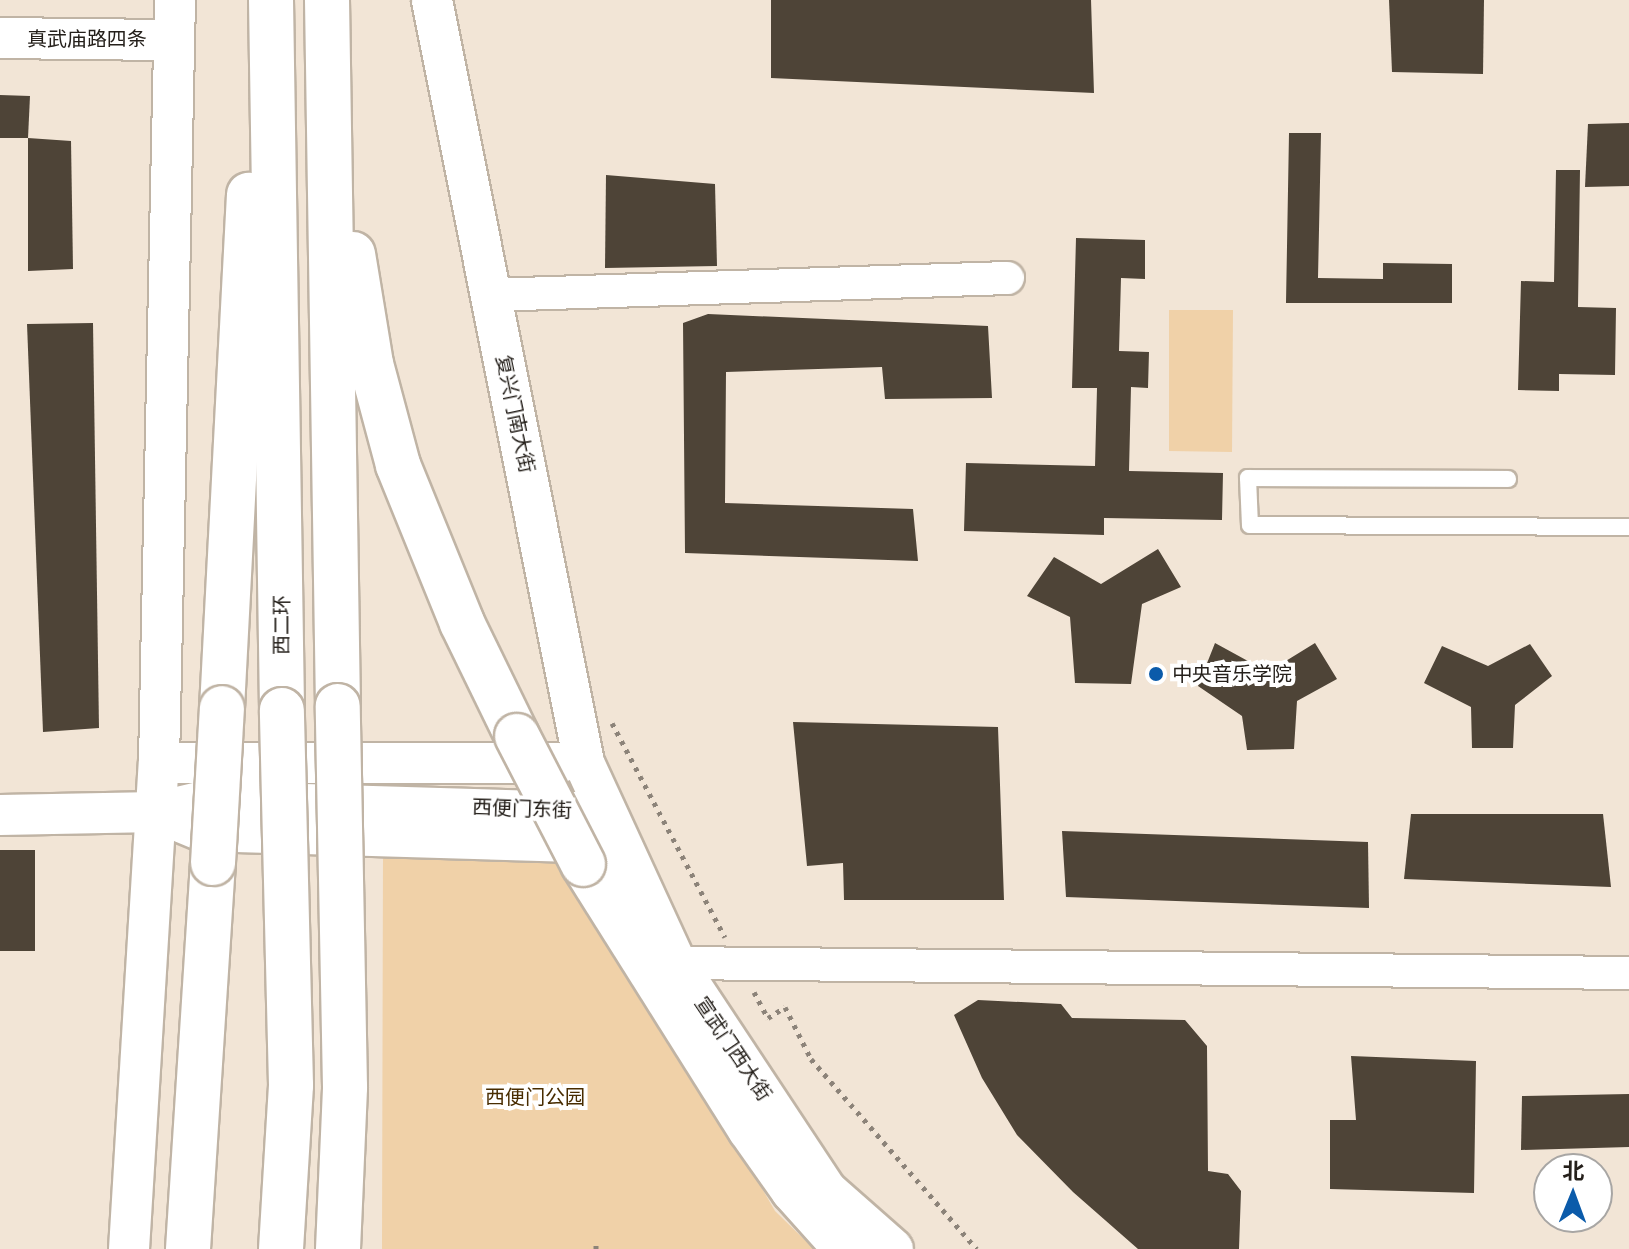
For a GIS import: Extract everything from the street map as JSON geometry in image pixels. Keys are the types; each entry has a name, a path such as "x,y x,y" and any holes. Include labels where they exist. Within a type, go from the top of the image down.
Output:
{"highway":[{"path":"327,0 345,1087 338,1249"},
{"path":"188,1249 213,863 250,183 271,19"},
{"name":"西二环","path":"271,19 291,1085 281,1249"},
{"path":"328,106 371,364 398,465 462,623 583,864 750,1129 793,1190 846,1249"}],"street":[{"path":"129,1249 159,763 175,0"},
{"name":"复兴门南大街","path":"432,0 584,763 613,823"},
{"name":"真武庙路四条","path":"0,38 174,40"},
{"path":"490,295 1008,278"},
{"path":"159,763 584,763"},
{"name":"西便门东街","path":"0,815 157,812 203,801 578,810 613,823"},
{"name":"宣武门西大街","path":"613,823 676,963 826,1190 893,1249"},
{"path":"676,963 1629,973"}],"lane":[{"path":"1508,479 1248,478 1250,525 1629,527"}],"path":[{"path":"608,717 768,1018 785,1007 811,1059 977,1249"}],"green space":[{"path":"1169,310 1233,310 1232,452 1169,451"},
{"name":"西便门公园","path":"383,849 569,854 775,1211 814,1249 382,1249"}],"building":[{"path":"771,0 1091,0 1094,93 771,78"},
{"path":"1389,0 1484,0 1483,74 1392,72"},
{"path":"0,95 30,96 28,138 0,138"},
{"path":"1629,123 1629,186 1585,187 1588,124"},
{"path":"1289,133 1321,133 1318,278 1383,279 1383,263 1452,264 1452,303 1286,303"},
{"path":"28,138 71,141 73,269 28,271"},
{"path":"1556,170 1580,170 1578,307 1616,308 1615,375 1559,374 1559,391 1518,390 1521,281 1554,282"},
{"path":"606,175 715,184 717,266 605,268"},
{"path":"1076,238 1145,240 1145,279 1121,278 1119,351 1149,352 1148,388 1131,387 1129,471 1223,473 1222,520 1104,518 1104,535 964,531 966,463 1095,466 1097,388 1072,388"},
{"path":"708,314 988,326 992,398 885,399 882,367 726,372 725,503 913,509 918,561 685,553 683,323"},
{"path":"93,323 99,728 43,732 27,324"},
{"path":"1158,549 1181,587 1142,604 1131,684 1075,683 1070,617 1027,596 1054,557 1101,584"},
{"path":"1215,643 1268,672 1315,643 1337,679 1297,701 1294,749 1247,750 1242,716 1198,686"},
{"path":"1530,644 1552,676 1515,705 1513,748 1472,748 1471,707 1424,683 1442,646 1488,666"},
{"path":"793,722 998,727 1004,900 844,900 843,863 807,866"},
{"path":"1411,814 1603,814 1611,887 1404,879"},
{"path":"1062,831 1368,842 1369,908 1066,897"},
{"path":"0,850 35,850 35,951 0,951"},
{"path":"978,1000 1061,1004 1072,1018 1185,1020 1207,1046 1208,1171 1228,1174 1241,1191 1239,1249 1138,1249 1073,1192 1017,1135 982,1078 954,1015"},
{"path":"1351,1056 1476,1061 1474,1193 1330,1189 1330,1120 1356,1120"},
{"path":"1629,1094 1629,1147 1521,1150 1522,1096"}],"place":[{"name":"中央音乐学院","path":"1156,674"}]}
